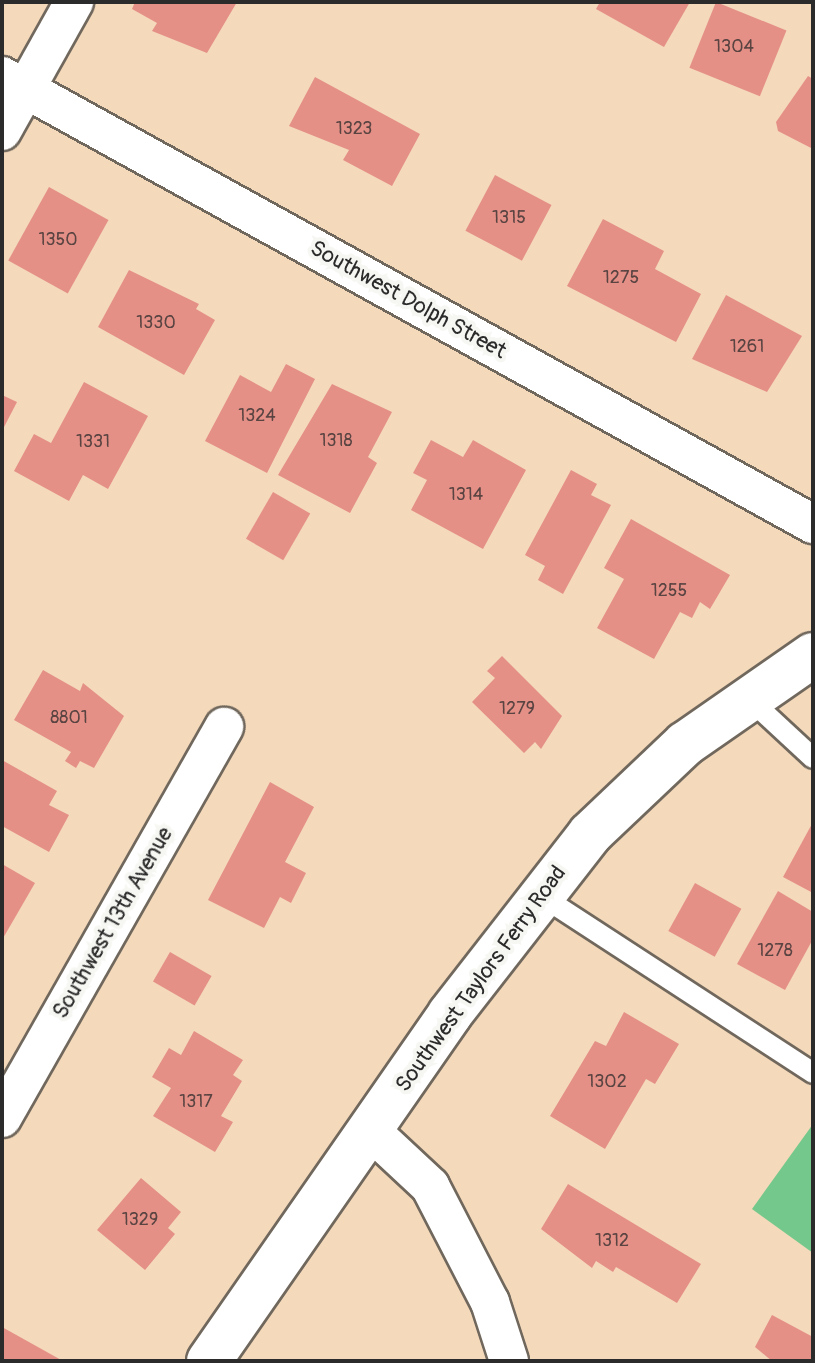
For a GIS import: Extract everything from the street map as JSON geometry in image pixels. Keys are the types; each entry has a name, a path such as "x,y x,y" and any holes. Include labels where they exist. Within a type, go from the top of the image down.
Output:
{"street":[{"path":"2,131 14,82 74,2"},
{"name":"Southwest Dolph Street","path":"14,82 813,524"},
{"name":"Southwest Taylors Ferry Road","path":"209,1361 540,895 630,794 746,696 813,655"},
{"name":"Southwest 13th Avenue","path":"2,1118 224,727"},
{"path":"371,1131 430,1186 490,1302 509,1361"}],"lane":[{"path":"746,696 813,758"},
{"path":"540,895 813,1073"}],"green space":[{"path":"813,1124 813,1253 752,1209"}],"building":[{"path":"135,2 237,2 207,53 152,31 157,23 132,9"},
{"path":"600,2 690,2 664,47 596,9"},
{"path":"716,2 786,30 760,96 689,68"},
{"path":"808,76 813,79 813,149 778,131 776,122"},
{"path":"315,77 420,134 392,186 343,160 349,150 289,126"},
{"path":"495,175 552,205 522,261 465,231"},
{"path":"49,187 108,220 68,293 8,260"},
{"path":"603,219 664,251 655,269 701,294 676,342 567,286"},
{"path":"129,270 199,304 196,309 215,320 184,375 98,327"},
{"path":"726,295 802,336 767,392 692,359"},
{"path":"286,364 315,379 267,473 205,441 240,375 271,392"},
{"path":"84,382 148,416 108,489 83,475 69,501 14,471 34,434 51,443"},
{"path":"332,384 392,412 368,457 377,463 350,513 278,475"},
{"path":"2,395 17,402 2,431"},
{"path":"431,440 463,457 473,440 526,470 483,549 411,510 427,480 413,473"},
{"path":"571,470 597,484 591,495 611,505 563,594 538,580 545,566 525,555"},
{"path":"273,492 310,514 283,560 246,539"},
{"path":"631,519 730,575 710,609 700,602 692,618 680,612 654,659 597,628 624,579 604,568"},
{"path":"502,656 562,716 541,749 535,742 524,753 472,702 495,678 487,671"},
{"path":"43,670 80,691 83,683 124,716 94,768 80,761 76,768 65,761 71,752 14,720"},
{"path":"2,760 57,791 49,805 69,815 49,852 2,826"},
{"path":"270,782 314,807 285,862 306,873 291,903 280,897 264,928 208,900"},
{"path":"813,822 813,893 783,877"},
{"path":"2,864 35,883 2,940"},
{"path":"695,883 741,909 715,957 668,931"},
{"path":"778,891 813,912 813,939 785,990 737,964"},
{"path":"170,952 212,976 195,1005 153,981"},
{"path":"624,1012 679,1044 655,1084 646,1079 605,1149 550,1116 595,1041 606,1046"},
{"path":"194,1031 243,1060 233,1075 242,1081 221,1116 233,1122 215,1152 153,1116 171,1088 152,1077 169,1048 181,1055"},
{"path":"141,1178 181,1212 168,1228 175,1234 145,1270 97,1230"},
{"path":"568,1184 701,1264 677,1303 616,1267 613,1272 596,1261 592,1268 541,1229"},
{"path":"772,1315 813,1337 813,1361 772,1361 755,1347"},
{"path":"2,1327 63,1361 2,1361"}]}
